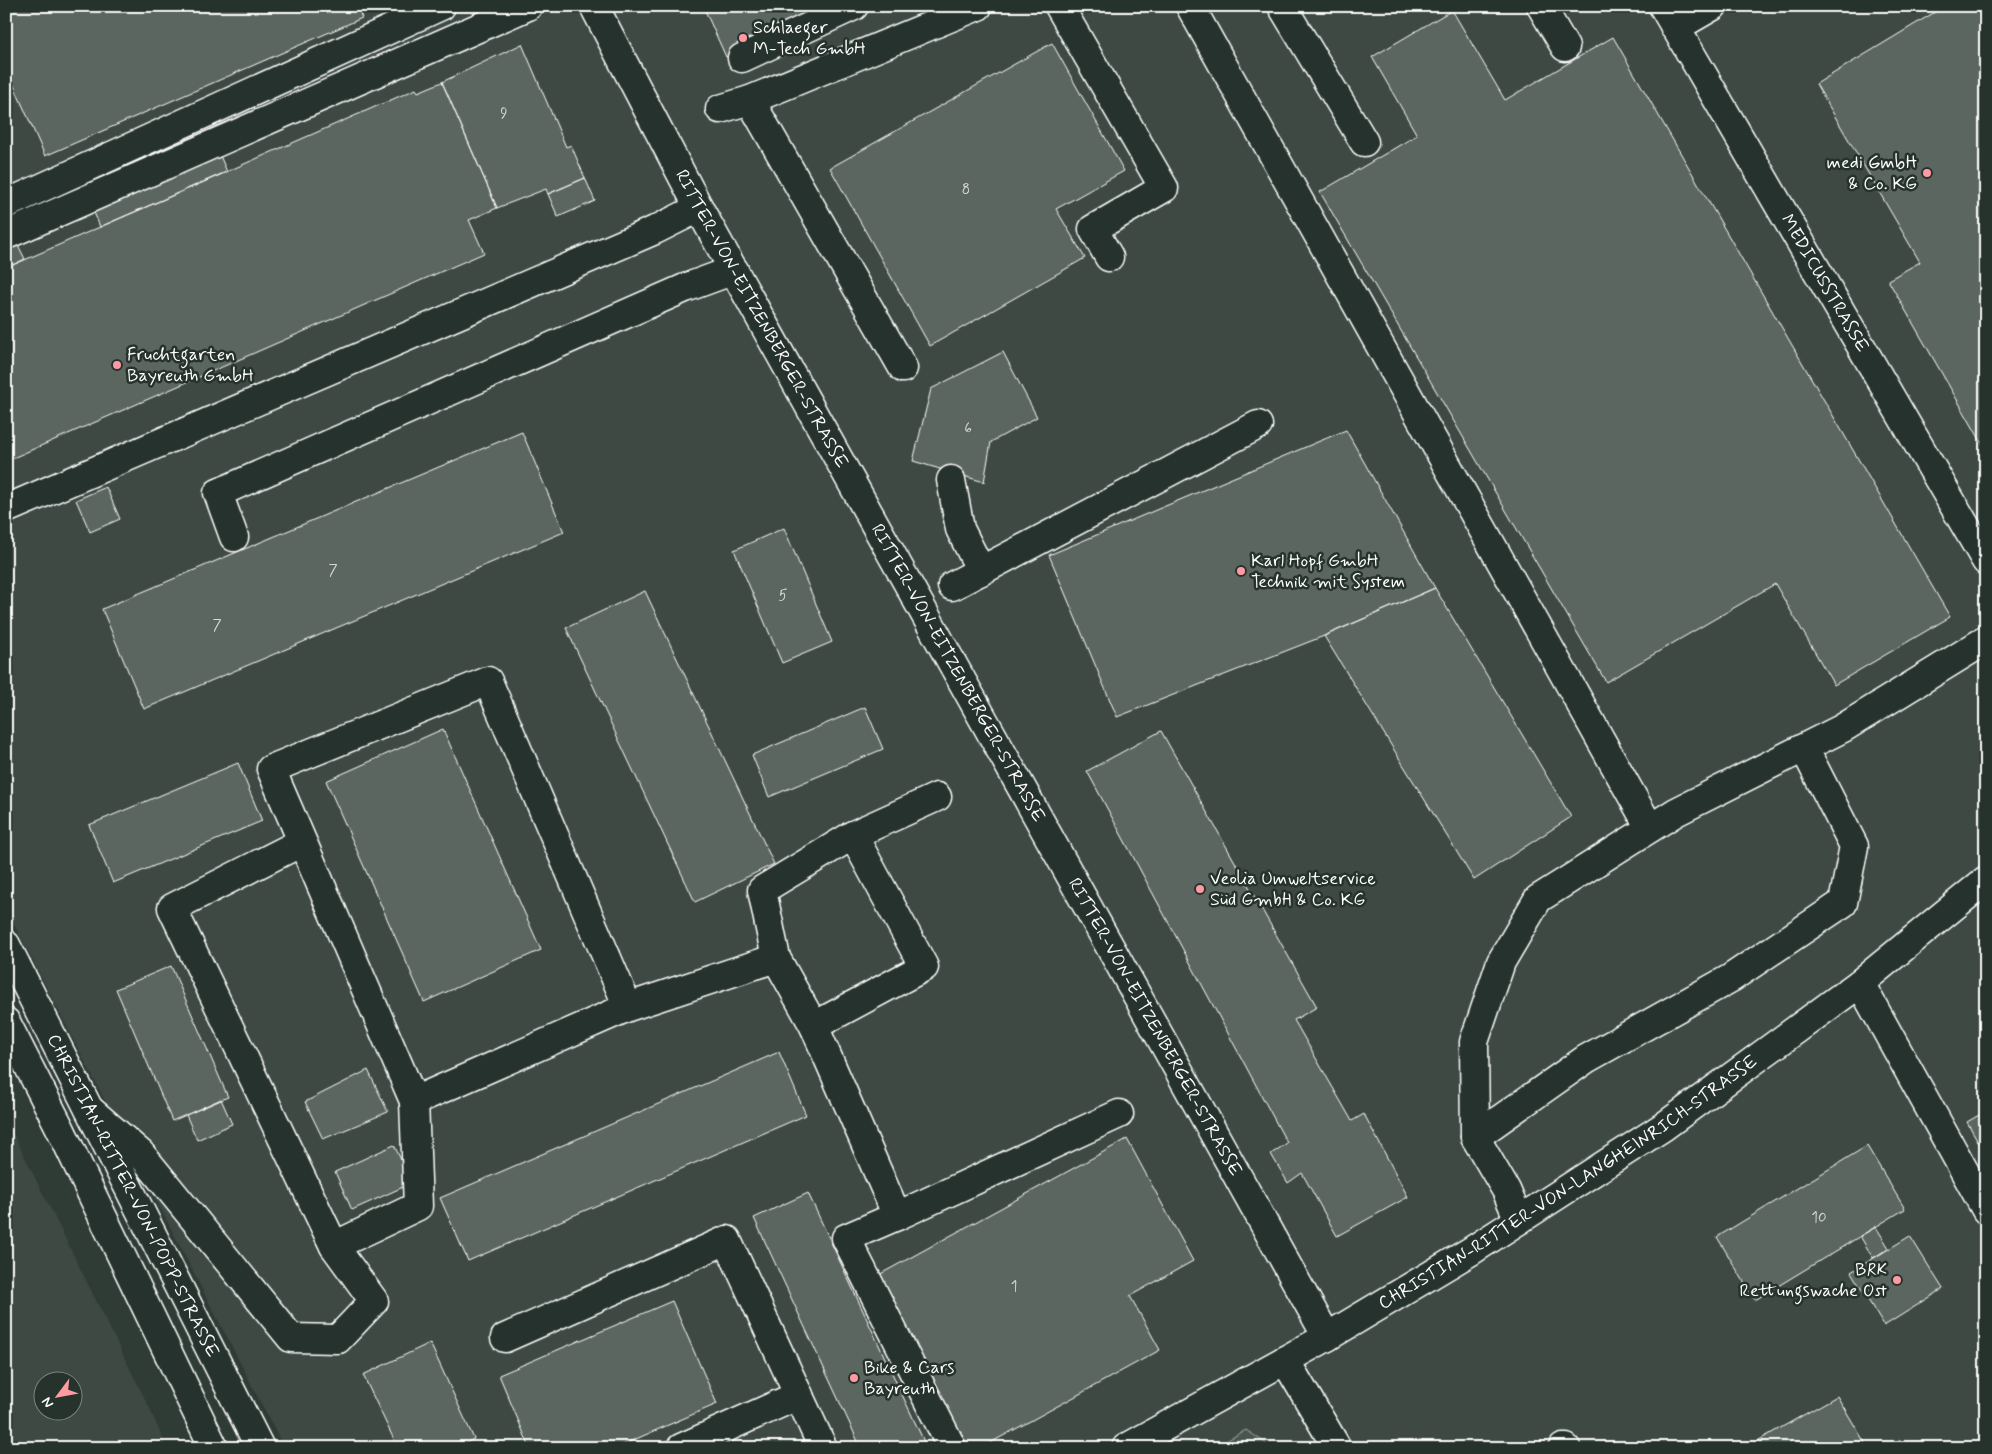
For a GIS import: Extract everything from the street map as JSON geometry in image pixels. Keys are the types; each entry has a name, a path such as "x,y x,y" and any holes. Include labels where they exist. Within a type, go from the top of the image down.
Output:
{"street":[{"path":"6,204 441,6"},
{"path":"6,235 528,6"},
{"name":"RITTER-VON-EITZENBERGER-STRASSE","path":"594,6 699,208 1327,1337"},
{"path":"742,58 854,6"},
{"path":"720,109 750,100 978,6"},
{"path":"1059,6 1164,188 1093,229 1109,257"},
{"path":"1190,6 1650,828"},
{"path":"1282,6 1364,142"},
{"path":"1541,6 1565,46"},
{"path":"1669,17 1713,6"},
{"name":"MEDICUSSTRASSE","path":"1669,17 1986,561"},
{"path":"750,100 903,368"},
{"path":"6,509 645,234 699,208"},
{"path":"234,537 218,492 685,288 734,270"},
{"path":"952,586 1258,425"},
{"path":"951,480 960,529 981,571"},
{"path":"1519,1220 1506,1190 1475,1136 1474,1042 1501,962 1538,899 1676,812 1843,728 1986,640"},
{"path":"334,1246 418,1206 414,1101 271,769 488,681 628,1007"},
{"path":"1475,1136 1586,1059 1731,978 1843,904 1854,846 1804,748"},
{"path":"896,1216 814,1026 776,958 762,890 853,835 937,798"},
{"path":"814,1026 924,967 853,835"},
{"path":"89,1109 141,1154 291,1338 338,1339 374,1301 334,1246 172,908 302,842"},
{"name":"CHRISTIAN-RITTER-VON-LANGHEINRICH-STRASSE","path":"1126,1448 1327,1337 1471,1251 1663,1127 1860,983 1986,880"},
{"name":"CHRISTIAN-RITTER-VON-POPP-STRASSE","path":"6,945 260,1448"},
{"path":"414,1101 628,1007 776,958"},
{"path":"1860,983 1986,1210"},
{"name":"CHRISTIAN-RITTER-VON-POPP-STRASSE","path":"6,1022 59,1126 214,1448"},
{"path":"952,1448 846,1238 1119,1114"},
{"path":"505,1338 727,1240 824,1448"},
{"path":"1285,1360 1337,1448"},
{"path":"681,1448 799,1395"}],"shaded area":[{"path":"6,6 1986,6 1986,1448 284,1448 6,909"},
{"path":"6,1119 150,1409 167,1448 6,1448"},
{"path":"1246,1430 1267,1444 1260,1448 1213,1448"}],"building":[{"path":"6,6 357,6 362,18 45,156 6,68"},
{"name":"Schlaeger M-Tech GmbH","path":"703,6 806,6 813,18 726,57"},
{"name":"medi GmbH & Co. KG","path":"1945,6 1986,6 1986,450 1888,280 1920,262 1816,84"},
{"path":"1452,10 1505,100 1613,37 1950,617 1834,685 1775,584 1606,682 1320,192 1417,135 1372,57"},
{"path":"1052,43 1124,171 1056,209 1085,258 930,346 830,168"},
{"path":"522,44 566,147 571,145 585,178 548,194 546,189 497,208 442,82"},
{"name":"Fruchtgarten Bayreuth GmbH","path":"442,82 497,208 469,220 484,253 6,461 6,268 416,89 418,92"},
{"path":"218,151 227,172 100,227 91,205"},
{"path":"585,178 595,201 558,217 548,194"},
{"path":"15,239 25,259 6,268 6,243"},
{"path":"1003,352 1037,417 991,442 984,482 913,461 931,389"},
{"name":"Karl Hopf GmbH Technik mit System","path":"1346,430 1435,588 1324,636 1117,717 1049,555"},
{"path":"522,432 564,532 144,709 102,609"},
{"path":"106,487 120,519 90,532 76,500"},
{"path":"784,528 832,642 782,663 734,550"},
{"path":"1435,588 1571,817 1474,880 1324,636"},
{"path":"645,591 774,864 695,902 566,628"},
{"path":"865,707 883,749 769,797 752,755"},
{"path":"443,729 541,950 424,1002 326,781"},
{"name":"Veolia Umweltservice Süd GmbH & Co. KG","path":"1161,731 1317,1007 1294,1020 1352,1121 1364,1114 1408,1197 1337,1236 1302,1173 1288,1183 1271,1154 1287,1143 1087,771"},
{"path":"238,763 262,821 113,883 89,825"},
{"path":"171,966 228,1097 172,1121 116,989"},
{"path":"779,1052 806,1115 468,1261 440,1198"},
{"path":"368,1070 388,1112 323,1139 305,1102"},
{"path":"221,1099 232,1124 197,1140 186,1115"},
{"path":"1986,1111 1986,1155 1967,1122"},
{"path":"1127,1139 1193,1261 1130,1296 1160,1350 981,1448 969,1448 875,1277"},
{"path":"394,1145 412,1183 352,1210 335,1172"},
{"path":"1867,1146 1905,1209 1755,1300 1717,1237"},
{"path":"808,1193 927,1448 861,1448 754,1218"},
{"path":"1876,1227 1889,1248 1873,1258 1860,1236"},
{"name":"BRK Rettungswache Ost","path":"1910,1236 1943,1289 1884,1326 1851,1272"},
{"path":"672,1301 717,1404 615,1448 530,1448 499,1375"},
{"path":"430,1343 474,1439 456,1448 398,1448 363,1375"},
{"path":"1837,1396 1868,1448 1745,1448"}],"place":[{"name":"Schlaeger M-Tech GmbH","path":"743,38"},
{"name":"medi GmbH & Co. KG","path":"1927,173"},
{"name":"Fruchtgarten Bayreuth GmbH","path":"117,365"},
{"name":"Karl Hopf GmbH Technik mit System","path":"1241,571"},
{"name":"Veolia Umweltservice Süd GmbH & Co. KG","path":"1200,889"},
{"name":"BRK Rettungswache Ost","path":"1897,1280"},
{"name":"Bike & Cars Bayreuth","path":"854,1378"}]}
